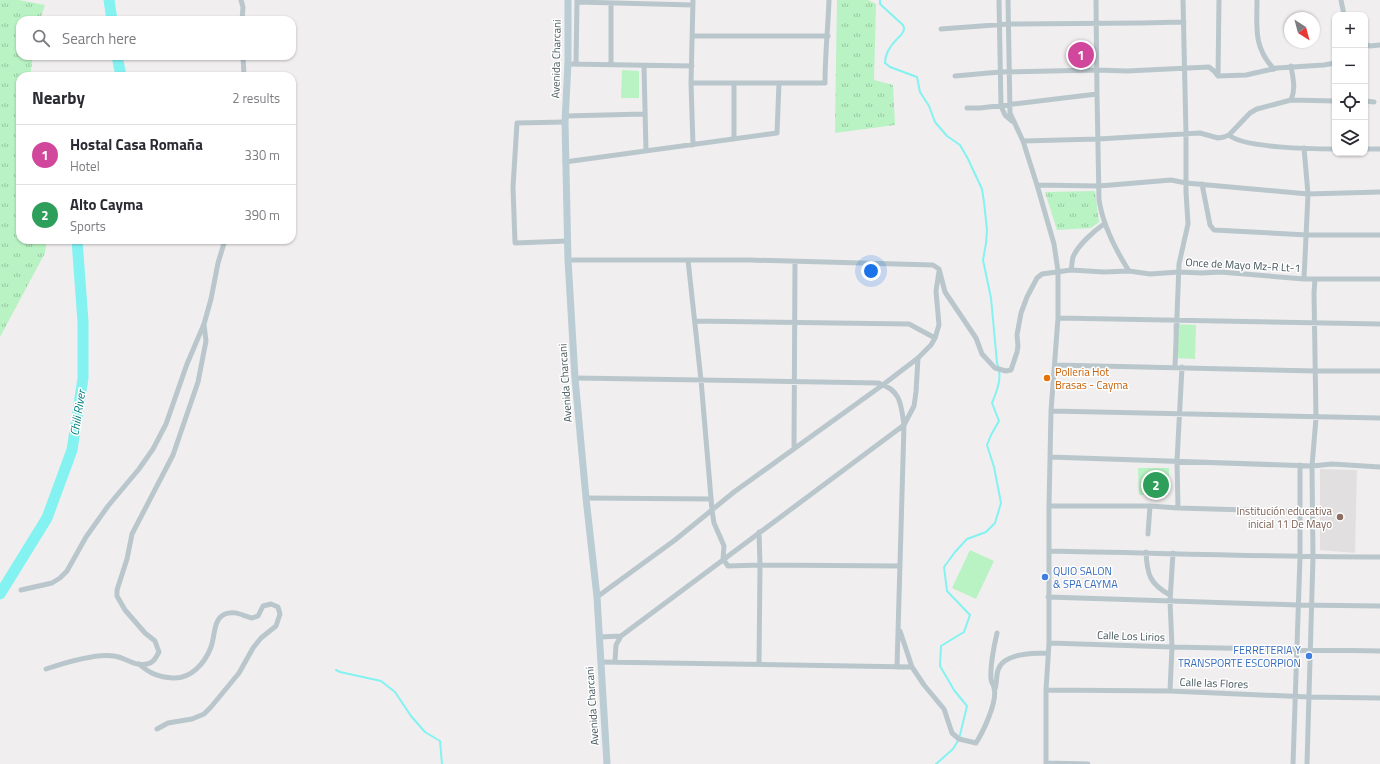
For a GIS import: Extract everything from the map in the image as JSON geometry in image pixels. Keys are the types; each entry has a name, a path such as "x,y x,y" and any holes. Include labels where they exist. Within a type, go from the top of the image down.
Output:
{"main road":[{"name":"Avenida Charcani","path":"568,0 565,119 567,241 575,378 597,597 607,764"}],"street":[{"path":"241,0 243,7 242,16"},
{"path":"691,83 825,84 825,49 828,36 829,0"},
{"path":"999,0 1001,106 1005,115 1013,121"},
{"path":"1008,0 1009,104 1013,121 1023,141 1037,185 1054,244 1058,271 1058,318 1051,411 1048,597 1049,643 1046,690 1046,763 1088,764"},
{"path":"1096,0 1099,200 1104,224 1120,257 1129,271"},
{"path":"1175,367 1179,272 1181,251 1188,224 1186,183 1184,0"},
{"path":"1218,76 1220,0"},
{"path":"1257,0 1258,42 1264,56 1274,69"},
{"path":"1341,0 1343,12"},
{"path":"576,64 577,1 611,4 637,2 693,3 691,83 693,145"},
{"path":"611,4 612,64"},
{"path":"941,29 999,24 1140,24 1184,22"},
{"path":"692,36 828,36"},
{"path":"1368,45 1380,45"},
{"path":"243,60 244,72"},
{"path":"567,64 692,66"},
{"path":"1218,76 1246,75 1291,66 1332,64"},
{"path":"644,66 646,150"},
{"path":"1291,66 1295,89 1291,100"},
{"path":"955,76 1000,72 1097,70 1147,71 1209,67 1218,76"},
{"path":"734,83 734,139"},
{"path":"566,162 777,133 779,83"},
{"path":"967,108 1001,106 1097,94"},
{"path":"1023,141 1098,139 1200,133 1218,138 1229,134 1250,113 1257,109 1291,100 1332,101"},
{"path":"1368,102 1374,102"},
{"path":"567,241 515,243 513,187 518,123 644,114"},
{"path":"1229,134 1232,137 1252,143 1332,149"},
{"path":"1304,148 1308,194 1304,279"},
{"path":"1368,149 1380,149"},
{"path":"1037,185 1099,186 1171,180 1186,183 1308,194 1380,192"},
{"path":"1202,184 1210,225 1214,230 1307,235 1380,235"},
{"path":"1071,270 1074,257 1078,249 1092,233 1104,224"},
{"path":"21,590 52,583 60,578 67,570 86,537 108,506 139,469 153,449 166,424 187,364 204,324 224,244"},
{"path":"568,260 750,260 933,265 939,269 936,291 939,325 931,345 918,358 597,597"},
{"path":"688,260 701,380 710,499 714,523 724,546 723,559 728,566 900,566"},
{"path":"794,449 795,262"},
{"name":"Once de Mayo Mz-R Lt-1","path":"939,269 946,292 976,338 982,354 995,368 1006,371 1011,370 1015,359 1018,346 1017,335 1021,313 1027,296 1036,278 1042,274 1071,270 1104,272 1129,271 1150,274 1179,272 1231,273 1304,279 1380,279"},
{"path":"1307,764 1313,557 1312,466 1316,418 1314,279"},
{"path":"1058,318 1380,324"},
{"path":"695,321 909,324 935,338"},
{"path":"46,669 68,662 100,656 114,656 139,664 148,664 155,660 159,652 158,646 125,610 118,596 117,590 127,559 132,534 173,455 198,382 206,341 204,324"},
{"path":"615,661 616,645 621,636 904,425 914,406 918,358"},
{"path":"1055,365 1380,371"},
{"path":"1178,508 1178,414 1182,367"},
{"path":"575,378 878,383 884,384 891,388 897,395 902,406 904,425 897,667"},
{"path":"1051,411 1316,418 1380,418"},
{"path":"1050,457 1312,466 1332,464 1380,466"},
{"path":"1293,764 1300,557 1300,465"},
{"path":"586,498 710,499"},
{"path":"1049,506 1150,506 1312,512"},
{"path":"1148,534 1150,506"},
{"path":"758,664 760,565 759,532"},
{"path":"1049,552 1146,552 1300,557 1380,557"},
{"path":"1146,552 1146,564 1152,582 1158,588 1170,595"},
{"path":"1170,691 1172,648 1170,595 1173,553"},
{"path":"1048,597 1380,606"},
{"path":"139,664 148,672 157,676 177,678 189,675 201,666 211,648 215,628 219,620 224,615 235,612 252,618 258,616 263,606 271,604 278,607 280,614 276,626 261,638 239,673 211,707 204,714 192,719 168,723 157,729"},
{"path":"899,628 912,667 924,685 944,709 952,733 959,739 976,743 981,736 993,707 998,670 1002,664 1009,658 1020,655 1048,653"},
{"path":"995,689 991,681 994,646 997,633"},
{"path":"600,637 621,636"},
{"name":"Calle Los Lirios","path":"1049,643 1172,648 1380,651"},
{"path":"600,662 615,661 912,667"},
{"name":"Calle las Flores","path":"1046,690 1170,691 1309,697 1380,698"}],"shaded area":[{"path":"1320,469 1357,470 1355,553 1320,550"}],"green space":[{"path":"0,0 19,0 45,5 41,16 16,16 16,60 32,60 31,72 16,72 16,244 46,244 45,253 0,337"},
{"path":"837,0 868,0 876,4 874,80 893,85 895,125 835,133"},
{"path":"622,70 639,71 639,98 621,98"},
{"path":"1095,191 1099,222 1091,228 1057,230 1045,192"},
{"path":"1173,324 1196,325 1195,359 1175,358"},
{"path":"1138,468 1169,468 1169,494 1139,495"},
{"path":"970,550 994,561 976,599 952,588"}],"waterway":[{"name":"Chili River","path":"109,0 111,16"},
{"path":"880,0 880,4 903,25 904,28 902,34 889,50 885,63 890,67 917,77 920,92 929,106 935,122 947,136 960,145 982,189 987,230 983,260 991,298 997,363 999,368 999,378 992,403 999,421 987,445 994,467 1001,503 995,523 986,532 967,539 944,567 947,591 970,615 964,632 941,646 940,666 954,690 967,706 959,739 953,749 936,764"},
{"name":"Chili River","path":"118,60 120,72"},
{"name":"Chili River","path":"0,594 47,518 72,450 83,378 83,322 77,244"},
{"path":"336,670 381,681 395,692 411,716 425,732 440,741 442,764"}],"place":[{"name":"Hostal Casa Romaña","path":"1081,55"},
{"name":"Polleria Hot Brasas - Cayma","path":"1047,378"},
{"name":"Alto Cayma","path":"1156,485"},
{"name":"Institución educativa inicial 11 De Mayo","path":"1340,517"},
{"name":"QUIO SALON & SPA CAYMA","path":"1045,577"},
{"name":"FERRETERIA Y TRANSPORTE ESCORPION","path":"1309,656"}]}
